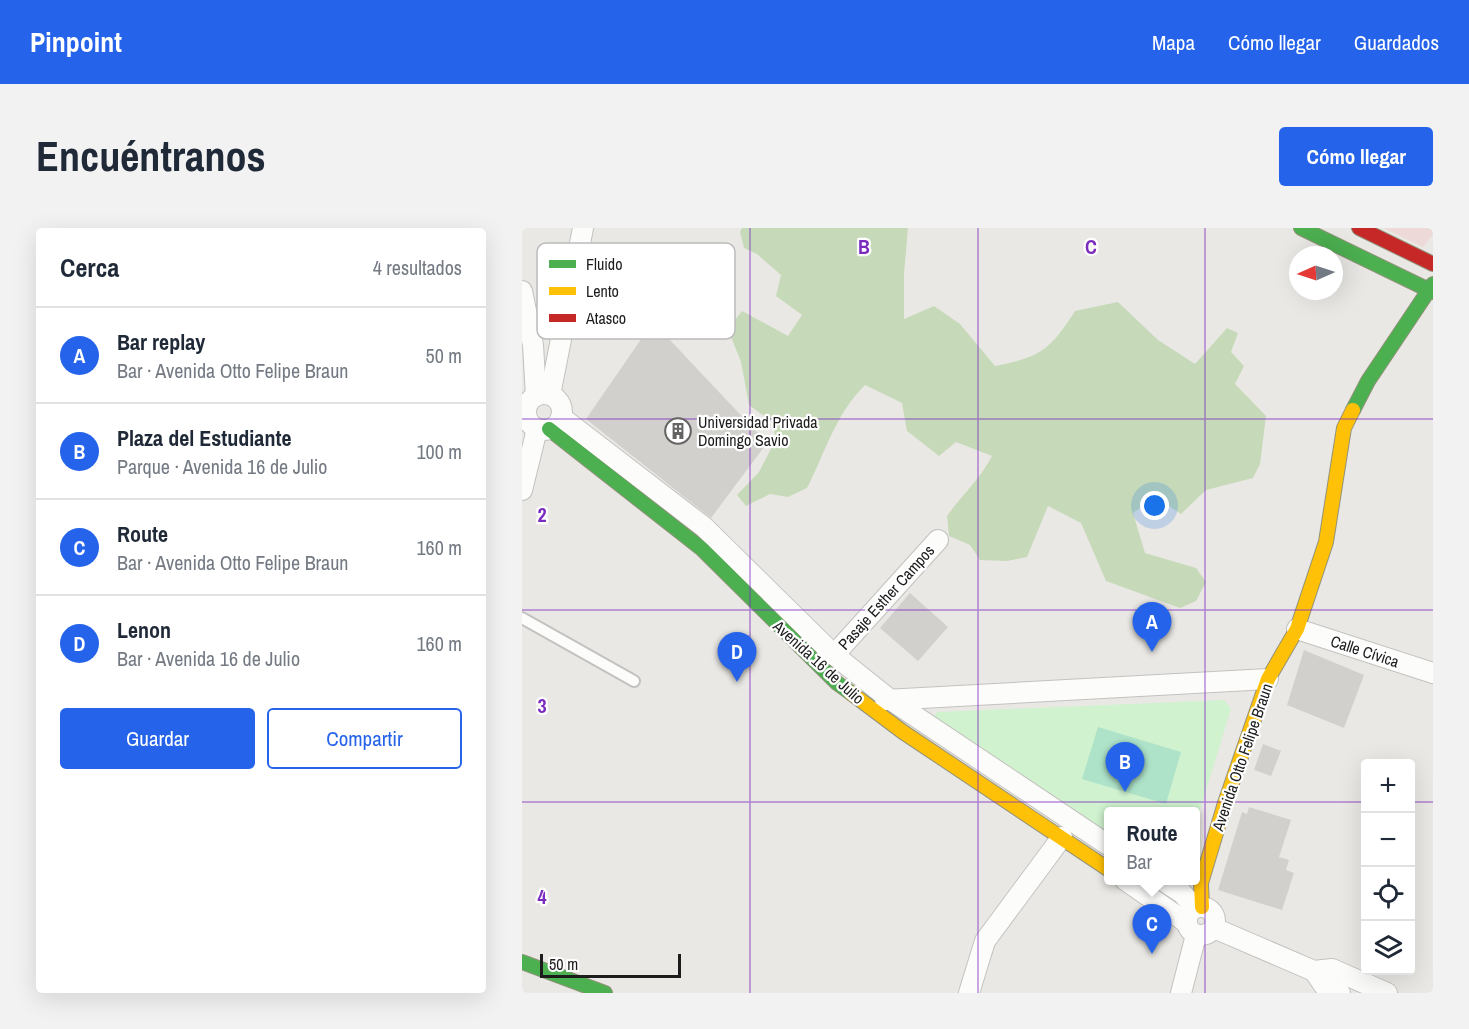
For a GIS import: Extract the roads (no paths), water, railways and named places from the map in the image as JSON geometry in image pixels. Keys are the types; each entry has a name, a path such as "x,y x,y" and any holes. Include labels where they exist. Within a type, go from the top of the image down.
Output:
{"street":[{"path":"579,243 583,228"},
{"path":"1301,228 1432,289"},
{"path":"1359,228 1433,264"},
{"name":"Avenida Otto Felipe Braun","path":"1181,993 1199,920 1201,883 1268,679 1297,629 1326,542 1344,428 1368,381 1432,289"},
{"path":"522,291 533,345 534,400"},
{"path":"549,425 526,417 534,400 551,339"},
{"path":"522,490 549,425 560,406 534,400"},
{"name":"Avenida 16 de Julio","path":"549,425 704,527 834,655 888,698 1104,842"},
{"name":"Avenida 16 de Julio","path":"549,425 702,549 837,683 903,732 1104,866"},
{"name":"Pasaje Esther Campos","path":"834,655 938,540"},
{"name":"Calle Cívica","path":"1297,629 1433,673"},
{"path":"869,707 888,698 1268,679"},
{"path":"969,993 986,941 1062,837"},
{"path":"1134,885 1199,920 1314,971 1332,969 1388,993"},
{"path":"1169,885 1182,894 1199,920"},
{"path":"522,962 605,993"},
{"path":"1314,971 1325,987 1340,993"}],"lane":[{"path":"522,618 634,681"}],"place":[{"name":"Universidad Privada Domingo Savio","path":"678,431"},
{"name":"Bar replay","path":"1152,652"},
{"name":"Lenon","path":"737,682"},
{"name":"Plaza del Estudiante","path":"1125,792"},
{"name":"Route","path":"1152,954"}]}
